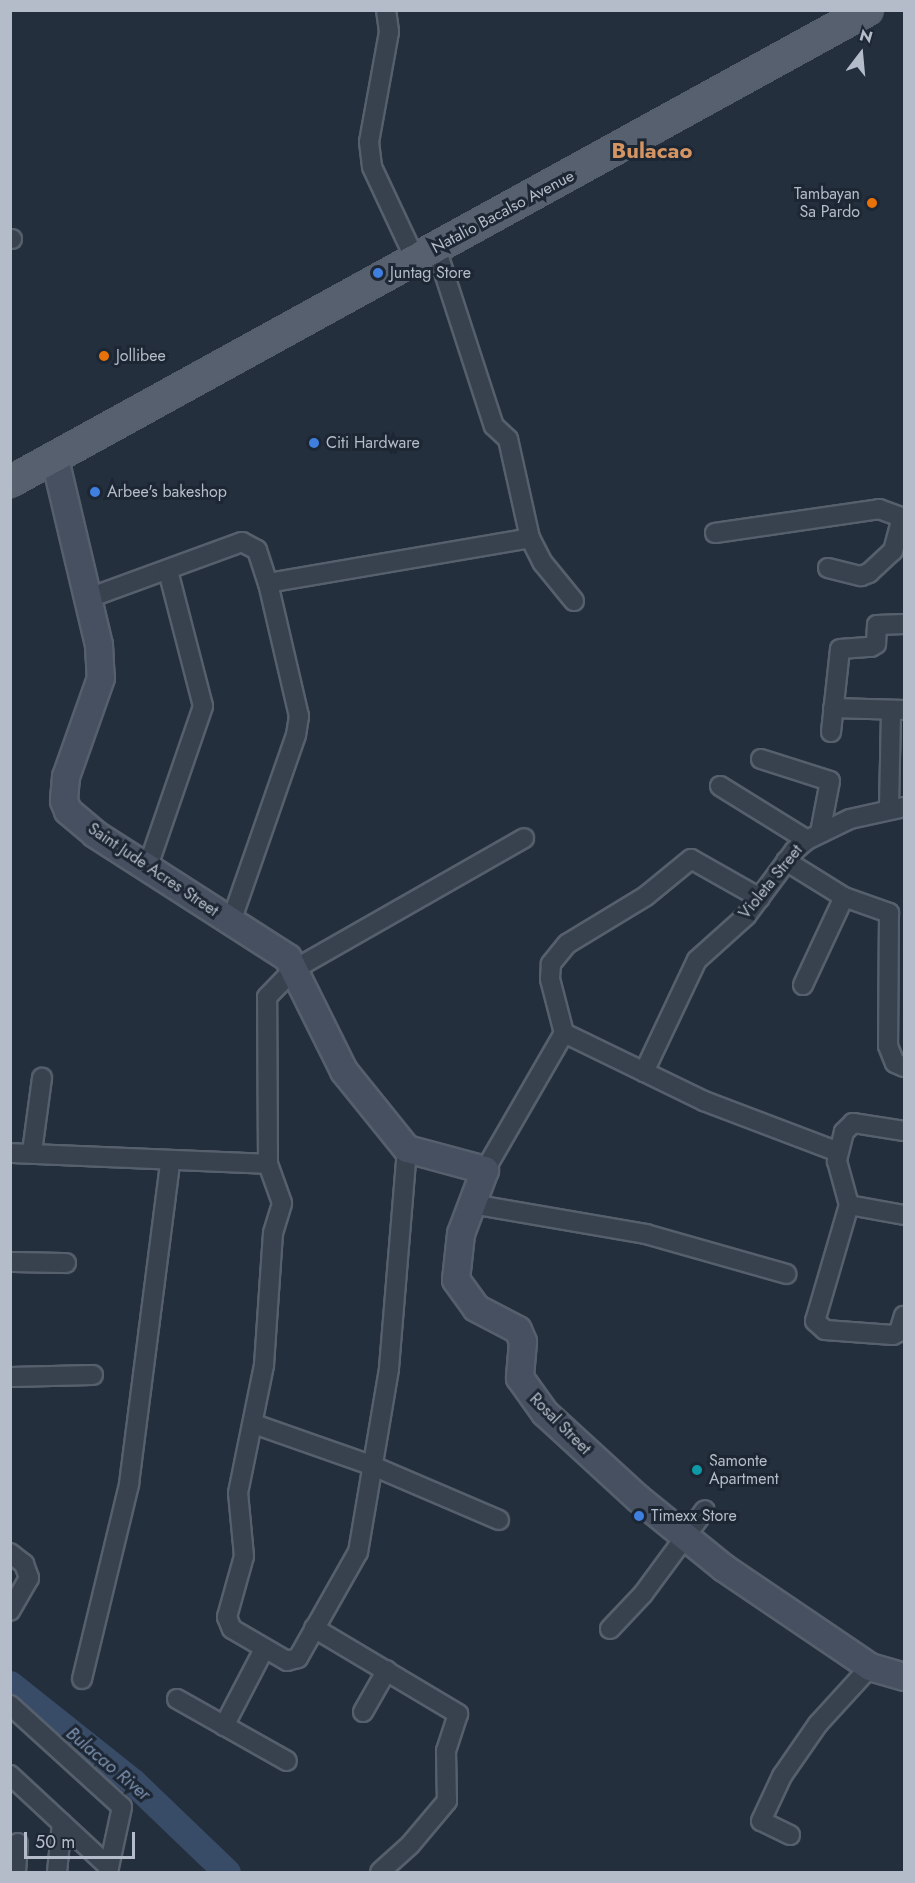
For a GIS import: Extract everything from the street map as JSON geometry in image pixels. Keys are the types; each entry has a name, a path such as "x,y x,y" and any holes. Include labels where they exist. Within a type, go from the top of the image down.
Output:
{"main road":[{"name":"Natalio Bacalso Avenue","path":"10,482 868,10"}],"street":[{"path":"386,10 389,32 369,142 372,167 426,253 494,426 508,439 530,538 543,562 574,601"},
{"name":"Saint Jude Acres Street","path":"55,459 86,599 99,645 101,678 66,777 63,801 69,811 95,834 288,958 345,1071 407,1149"},
{"path":"714,533 879,509 903,518 893,551 869,573 854,575 828,568"},
{"path":"268,583 530,538"},
{"path":"86,599 168,571 242,542 257,550 268,583 299,716 296,735 231,922"},
{"path":"147,869 203,706 168,571"},
{"path":"831,732 840,649 874,646 877,625 904,624"},
{"path":"833,708 898,710 897,808"},
{"path":"720,786 814,836 830,781 761,759"},
{"name":"Violeta Street","path":"644,1072 697,960 760,898 786,861 814,836 850,819 897,808"},
{"path":"485,1170 407,1149 389,1369 358,1552 293,1661 282,1660 232,1629 226,1617 244,1556 238,1493 254,1424 264,1365 273,1233 282,1203 268,1164 267,997 293,970 524,838"},
{"path":"760,898 691,859 646,896 567,944 551,964 550,979 564,1034 704,1101 838,1152"},
{"path":"786,861 844,897 889,913 888,1046 895,1063 904,1067"},
{"path":"803,985 844,897"},
{"name":"Rosal Street","path":"564,1034 485,1170 471,1204 456,1256 456,1280 462,1294 476,1308 518,1330 523,1342 520,1378 545,1413 685,1538 870,1667 904,1677"},
{"path":"32,1152 42,1078"},
{"path":"904,1131 853,1123 844,1132 838,1152 838,1171 849,1204 816,1325 825,1330 893,1335 899,1332 904,1316"},
{"path":"10,1153 32,1152 170,1162 268,1164"},
{"path":"82,1679 129,1484 170,1162"},
{"path":"471,1204 646,1234 786,1274"},
{"path":"849,1204 904,1215"},
{"path":"10,1262 66,1263"},
{"path":"10,1377 93,1375"},
{"path":"254,1424 373,1466 499,1520"},
{"path":"610,1629 685,1538 705,1510"},
{"path":"10,1553 24,1564 29,1578 10,1611"},
{"path":"314,1628 458,1714 446,1751 447,1801 410,1845 380,1872"},
{"path":"224,1726 264,1649"},
{"path":"790,1836 761,1821 778,1785 818,1724 870,1667"},
{"path":"363,1712 387,1670"},
{"path":"177,1700 287,1761"},
{"path":"10,1704 122,1807 109,1870"},
{"path":"10,1775 109,1870"},
{"path":"57,1872 62,1823"},
{"path":"16,1872 18,1843"}],"waterway":[{"name":"Bulacao River","path":"10,1684 133,1782 227,1872"}],"place":[{"name":"Tambayan Sa Pardo","path":"872,203"},
{"name":"Juntag Store","path":"378,273"},
{"name":"Jollibee","path":"104,356"},
{"name":"Citi Hardware","path":"314,443"},
{"name":"Arbee's bakeshop","path":"95,492"},
{"name":"Samonte Apartment","path":"697,1470"},
{"name":"Timexx Store","path":"639,1516"}],"district":[{"name":"Bulacao","path":"652,151"}]}
